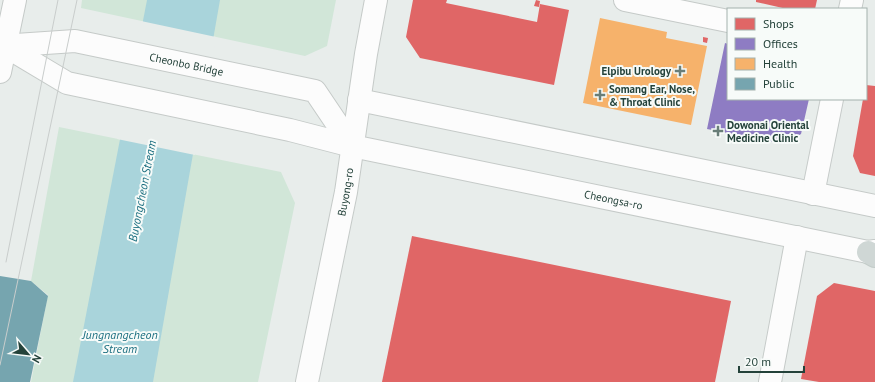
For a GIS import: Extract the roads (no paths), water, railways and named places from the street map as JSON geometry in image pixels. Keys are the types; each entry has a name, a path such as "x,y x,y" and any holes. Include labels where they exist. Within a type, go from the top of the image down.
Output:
{"street":[{"path":"0,72 3,46 15,0"},
{"name":"Buyong-ro","path":"308,382 346,192 359,100 376,0"},
{"path":"625,0 727,21"},
{"name":"Cheonbo Bridge","path":"3,46 75,41 315,91 352,146"},
{"name":"Cheongsa-ro","path":"3,46 67,83 290,130 352,146 873,253"},
{"path":"359,100 875,206"},
{"path":"813,194 832,100"},
{"path":"770,382 797,237"}],"water":[{"name":"Jungnangcheon Stream","path":"147,0 220,0 153,382 73,382"}],"tram line":[{"path":"6,262 58,0"},
{"path":"0,365 77,0"}],"place":[{"name":"Elpibu Urology","path":"680,71"},
{"name":"Somang Ear, Nose, & Throat Clinic","path":"600,95"},
{"name":"Dowonai Oriental Medicine Clinic","path":"718,131"}],"water label":[{"name":"Buyongcheon Stream","path":"142,191"}]}
